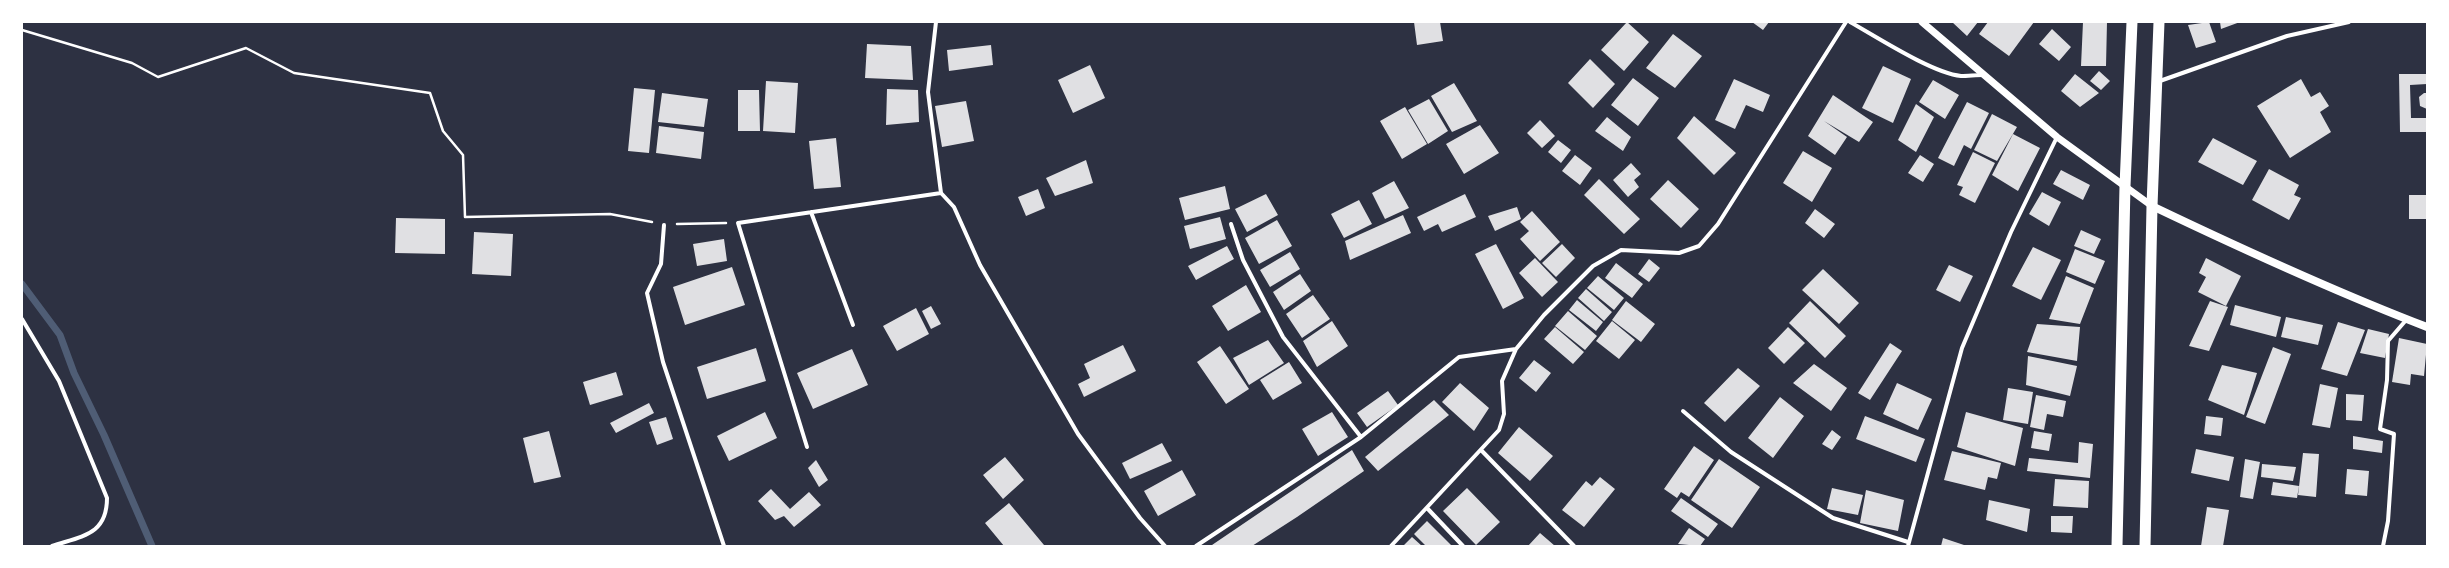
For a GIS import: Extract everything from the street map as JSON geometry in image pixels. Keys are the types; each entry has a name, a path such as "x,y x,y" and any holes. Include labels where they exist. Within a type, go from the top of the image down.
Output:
{"highway":[{"path":"2117,546 2125,186 2132,22"},
{"path":"2145,546 2152,206 2158,22"}],"main road":[{"path":"2152,206 2244,250 2427,327"}],"street":[{"path":"936,22 928,92 941,194 954,207 980,265 1078,434 1140,518 1165,546"},
{"path":"1391,546 1499,430 1504,414 1502,382 1516,349 1544,315 1593,266 1621,250 1679,253 1698,246 1718,224 1846,22"},
{"path":"1850,22 1897,49 1941,70 1961,76 1985,74"},
{"path":"1922,22 1985,74 2057,137 2152,206"},
{"path":"2156,83 2287,36 2350,22"},
{"path":"1684,411 1731,452 1833,518 1908,544 1962,348 2011,232 2057,137"},
{"path":"807,447 738,223 941,194"},
{"path":"811,212 853,325"},
{"path":"1231,224 1243,260 1283,337 1361,437"},
{"path":"664,225 661,264 647,293 663,362 724,546"},
{"path":"22,319 35,337 59,381 108,498 108,510 103,522 96,530 52,546"},
{"path":"2384,546 2388,521 2394,434 2380,429 2387,380 2388,341 2407,319"},
{"path":"1196,546 1361,437 1460,357 1516,349"},
{"path":"1481,450 1574,546"},
{"path":"1427,508 1463,546"}],"path":[{"path":"22,30 132,63 158,77 246,48 294,73 430,93 443,130 463,155 466,217 610,214 664,225 738,223"}],"building":[{"path":"1414,22 1440,22 1443,41 1417,45"},
{"path":"1627,22 1649,42 1624,71 1601,50"},
{"path":"1752,22 1769,22 1763,30"},
{"path":"1952,22 1978,22 1967,36"},
{"path":"1988,22 2034,22 2009,56 1979,34"},
{"path":"2083,22 2107,22 2106,66 2081,66"},
{"path":"2209,22 2216,42 2196,48 2188,25"},
{"path":"2220,22 2240,22 2221,29"},
{"path":"2052,29 2071,47 2059,61 2039,44"},
{"path":"1673,34 1702,56 1675,88 1646,68"},
{"path":"867,44 911,46 913,80 865,78"},
{"path":"991,45 993,65 949,71 947,50"},
{"path":"1590,59 1615,84 1593,108 1568,83"},
{"path":"1090,65 1105,98 1073,113 1058,80"},
{"path":"1883,66 1911,79 1893,123 1862,108"},
{"path":"2099,71 2110,81 2101,90 2090,81"},
{"path":"2075,74 2099,93 2080,107 2061,91"},
{"path":"2399,74 2427,74 2427,84 2410,85 2411,118 2427,118 2427,132 2400,132"},
{"path":"1633,78 1659,98 1638,126 1611,105"},
{"path":"1734,79 1770,95 1763,112 1746,105 1735,129 1715,120"},
{"path":"2301,79 2311,97 2320,92 2329,106 2320,112 2331,132 2290,158 2257,106"},
{"path":"1933,80 1959,95 1945,119 1919,102"},
{"path":"766,81 798,83 795,133 763,131"},
{"path":"1454,83 1477,121 1452,132 1431,96"},
{"path":"634,88 655,90 649,153 628,151"},
{"path":"887,89 918,90 919,122 886,125"},
{"path":"738,90 759,90 760,131 738,131"},
{"path":"662,93 708,99 704,127 658,122"},
{"path":"2424,93 2427,93 2427,109 2420,106 2419,97"},
{"path":"1833,95 1873,122 1859,142 1824,121 1847,137 1835,155 1808,136"},
{"path":"1429,99 1448,131 1428,144 1408,110"},
{"path":"966,101 974,141 942,147 935,106"},
{"path":"1967,102 1989,113 1971,149 1964,145 1954,166 1938,158"},
{"path":"1916,104 1934,117 1916,152 1898,140"},
{"path":"1405,107 1427,144 1402,159 1380,121"},
{"path":"1992,114 2017,127 1997,161 1974,150"},
{"path":"1694,116 1736,153 1714,175 1677,138"},
{"path":"1607,117 1631,137 1623,151 1595,131"},
{"path":"1540,120 1555,136 1542,148 1527,133"},
{"path":"1480,125 1499,153 1464,174 1446,144"},
{"path":"659,126 704,132 701,159 656,153"},
{"path":"2013,134 2040,148 2018,191 1992,175"},
{"path":"836,138 841,187 814,189 809,141"},
{"path":"2213,138 2257,161 2243,185 2198,162"},
{"path":"1558,140 1571,150 1561,163 1548,152"},
{"path":"1803,151 1832,168 1812,202 1783,183"},
{"path":"1973,152 1995,163 1975,203 1959,195 1963,187 1957,185"},
{"path":"1575,155 1592,168 1580,185 1562,171"},
{"path":"1920,155 1934,164 1923,182 1908,173"},
{"path":"1086,160 1093,183 1055,196 1046,178"},
{"path":"1631,163 1641,174 1634,180 1639,187 1628,197 1613,180"},
{"path":"2269,169 2299,185 2294,195 2301,198 2289,220 2252,200"},
{"path":"2061,170 2090,185 2083,200 2053,184"},
{"path":"1599,179 1640,219 1624,234 1584,195"},
{"path":"1668,180 1699,209 1681,228 1650,199"},
{"path":"1394,181 1409,208 1385,219 1372,193"},
{"path":"1225,186 1230,209 1185,220 1179,198"},
{"path":"1038,189 1045,208 1026,216 1018,197"},
{"path":"2042,192 2061,202 2049,226 2029,214"},
{"path":"1266,194 1278,215 1247,232 1235,209"},
{"path":"1465,194 1476,217 1442,232 1438,224 1424,231 1417,217"},
{"path":"2409,195 2427,195 2427,219 2409,219"},
{"path":"1359,200 1372,224 1344,238 1331,214"},
{"path":"1517,207 1521,219 1495,231 1488,216"},
{"path":"1815,209 1835,224 1824,238 1805,223"},
{"path":"1532,211 1560,242 1540,261 1520,239 1529,231 1520,222"},
{"path":"1403,215 1411,233 1350,260 1345,241"},
{"path":"1220,217 1226,239 1190,249 1184,226"},
{"path":"396,218 445,219 445,254 395,253"},
{"path":"1277,220 1292,246 1259,264 1245,238"},
{"path":"2081,230 2101,239 2094,254 2074,246"},
{"path":"474,232 513,234 511,276 472,274"},
{"path":"724,239 727,261 697,266 693,244"},
{"path":"1496,244 1524,298 1503,309 1475,254"},
{"path":"1562,244 1575,258 1556,277 1542,263"},
{"path":"1227,246 1234,259 1196,280 1188,266"},
{"path":"2033,247 2061,260 2041,300 2012,286"},
{"path":"2075,249 2105,261 2095,284 2066,272"},
{"path":"1290,252 1300,269 1270,287 1260,270"},
{"path":"1535,258 1558,282 1542,297 1519,273"},
{"path":"2206,258 2241,276 2226,306 2198,292 2206,277 2199,273"},
{"path":"1649,259 1660,268 1649,282 1638,274"},
{"path":"1616,263 1643,284 1632,298 1605,278"},
{"path":"1949,265 1973,276 1960,302 1936,290"},
{"path":"732,267 745,305 685,325 673,287"},
{"path":"1823,269 1859,303 1839,324 1802,290"},
{"path":"1300,274 1311,291 1284,310 1273,292"},
{"path":"1598,276 1624,298 1614,310 1587,288"},
{"path":"2066,276 2094,288 2080,324 2049,319"},
{"path":"1246,285 1261,312 1228,331 1212,306"},
{"path":"1586,289 1612,312 1604,321 1578,298"},
{"path":"1313,295 1330,319 1302,338 1286,314"},
{"path":"1577,300 1603,322 1596,331 1569,310"},
{"path":"1626,301 1655,324 1641,342 1612,320"},
{"path":"1810,301 1846,336 1825,358 1789,323"},
{"path":"2210,301 2228,307 2209,351 2189,346"},
{"path":"2235,305 2281,317 2276,337 2230,325"},
{"path":"931,306 941,324 931,329 922,311"},
{"path":"916,308 929,334 897,351 883,326"},
{"path":"1568,311 1597,336 1585,350 1555,326"},
{"path":"2286,317 2323,325 2318,345 2281,337"},
{"path":"1332,321 1348,346 1317,367 1303,341"},
{"path":"1612,321 1635,340 1619,359 1596,341"},
{"path":"2338,322 2365,330 2347,376 2321,369"},
{"path":"2037,324 2080,327 2077,361 2027,352"},
{"path":"1555,327 1584,352 1573,364 1544,339"},
{"path":"1788,327 1805,343 1784,364 1768,348"},
{"path":"2368,329 2389,334 2385,358 2360,353"},
{"path":"2399,338 2427,344 2424,376 2411,374 2410,385 2392,382"},
{"path":"1268,340 1284,363 1249,385 1233,358"},
{"path":"1890,343 1902,351 1870,400 1858,393"},
{"path":"1123,345 1136,371 1084,397 1078,384 1090,378 1084,364"},
{"path":"1220,346 1249,389 1226,404 1197,362"},
{"path":"2273,347 2291,354 2265,424 2246,417"},
{"path":"756,348 766,381 707,399 697,367"},
{"path":"852,349 868,385 813,409 797,373"},
{"path":"2028,356 2077,366 2070,396 2026,385"},
{"path":"1534,360 1551,373 1536,392 1519,378"},
{"path":"1289,362 1302,383 1273,400 1260,380"},
{"path":"1814,364 1847,388 1831,411 1793,383"},
{"path":"2222,365 2257,373 2244,415 2208,400"},
{"path":"1738,368 1760,386 1725,422 1704,403"},
{"path":"616,372 623,395 590,405 583,382"},
{"path":"1460,383 1489,408 1474,431 1442,402"},
{"path":"1897,383 1932,399 1918,430 1883,414"},
{"path":"2320,384 2338,388 2330,428 2312,425"},
{"path":"2008,388 2033,392 2028,424 2003,420"},
{"path":"1388,391 1398,405 1367,427 1357,413"},
{"path":"2346,394 2364,395 2362,421 2346,420"},
{"path":"2036,395 2066,401 2063,417 2047,414 2044,430 2030,427"},
{"path":"1780,397 1804,416 1773,458 1748,438"},
{"path":"1434,400 1449,415 1378,471 1365,457"},
{"path":"649,403 654,413 616,433 610,423"},
{"path":"765,412 777,438 729,461 717,436"},
{"path":"1332,412 1348,437 1318,456 1302,429"},
{"path":"1966,412 2023,428 2015,466 1957,447"},
{"path":"1865,416 1925,439 1916,462 1856,439"},
{"path":"2206,416 2223,418 2221,436 2204,434"},
{"path":"666,417 673,439 657,445 649,422"},
{"path":"1519,427 1553,456 1530,481 1498,453"},
{"path":"1832,430 1841,437 1832,450 1822,444"},
{"path":"549,431 561,477 534,483 523,438"},
{"path":"2034,431 2052,434 2049,451 2031,448"},
{"path":"2353,436 2383,441 2382,453 2353,449"},
{"path":"2079,442 2093,444 2090,478 2027,471 2029,458 2078,463"},
{"path":"1162,443 1172,461 1130,479 1122,463"},
{"path":"1694,446 1714,460 1689,497 1681,492 1677,498 1664,489"},
{"path":"2196,449 2234,457 2229,481 2191,473"},
{"path":"1352,450 1364,471 1297,517 1252,546 1212,545"},
{"path":"1952,451 2001,463 1997,479 1988,477 1985,490 1944,480"},
{"path":"2303,453 2319,454 2316,497 2298,495"},
{"path":"1005,457 1024,480 1003,499 983,475"},
{"path":"1719,459 1760,487 1732,528 1691,500"},
{"path":"2245,459 2260,462 2253,499 2240,497"},
{"path":"816,460 828,480 819,487 808,468"},
{"path":"2262,464 2296,467 2293,481 2261,477"},
{"path":"2347,469 2369,471 2367,496 2345,494"},
{"path":"1182,470 1196,495 1158,516 1144,491"},
{"path":"1600,477 1615,489 1584,527 1562,510 1586,481 1592,486"},
{"path":"2055,479 2089,481 2088,508 2053,506"},
{"path":"2273,482 2299,486 2297,498 2271,495"},
{"path":"1467,488 1500,522 1476,545 1443,511"},
{"path":"1832,488 1863,495 1858,515 1827,509"},
{"path":"771,489 790,509 809,492 821,505 794,527 784,516 775,520 758,501"},
{"path":"1866,490 1904,500 1898,531 1860,523"},
{"path":"1681,498 1718,524 1708,537 1671,511"},
{"path":"1989,500 2030,509 2027,532 1986,520"},
{"path":"1009,503 1044,545 1004,546 985,523"},
{"path":"2207,507 2229,510 2223,546 2201,546"},
{"path":"2051,516 2073,516 2072,533 2051,532"},
{"path":"1427,521 1452,546 1426,546 1414,534"},
{"path":"1689,528 1705,539 1700,546 1678,544"},
{"path":"1540,533 1555,546 1528,546"},
{"path":"1412,537 1422,546 1403,546"},
{"path":"1943,538 1967,546 1941,546"}],"waterway":[{"path":"22,284 60,335 74,373 104,435 152,546"}]}
